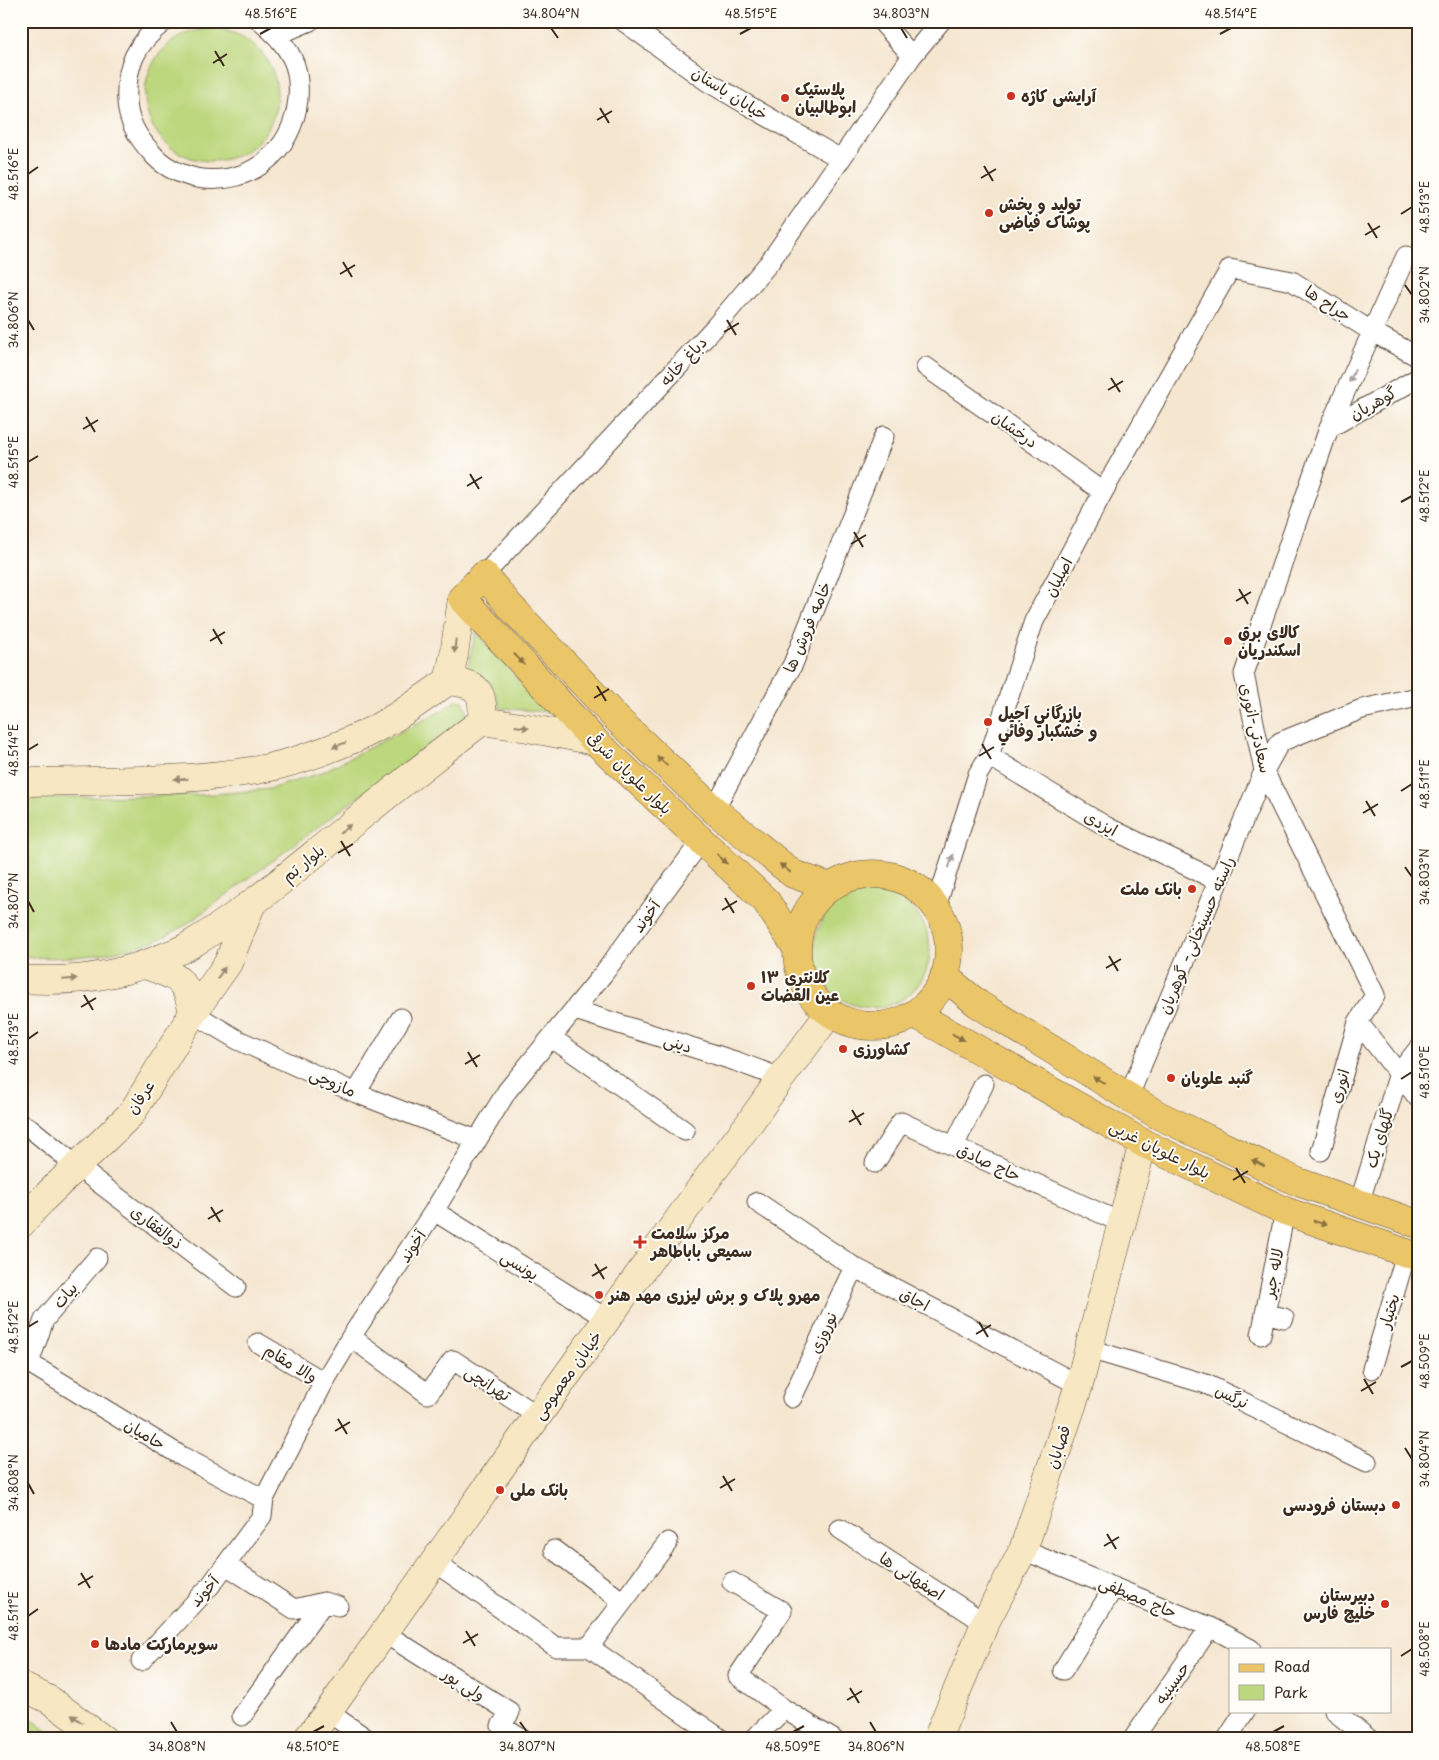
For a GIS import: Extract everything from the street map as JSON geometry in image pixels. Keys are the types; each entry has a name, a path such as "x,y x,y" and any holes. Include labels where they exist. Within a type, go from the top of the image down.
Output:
{"main road":[{"path":"448,681 454,655 462,598 484,576"},
{"name":"بلوار علویان شرقی","path":"484,576 617,719 714,810 793,874 830,886"},
{"name":"بلوار علویان شرقی","path":"462,598 596,741 766,900 796,948"},
{"path":"21,782 187,779 258,770 314,755 353,740 394,718 448,681 469,684 475,688 479,693 482,703 482,721 596,741"},
{"name":"بلوار بَم","path":"21,979 48,981 103,976 145,965 189,946 252,903 412,774 482,721"},
{"path":"875,874 891,876 919,890 936,907 946,929 949,953 944,976 933,997 915,1014 894,1024 870,1026 847,1022 829,1014 810,993 800,971 796,948 804,917 812,903 830,886 851,876 875,874"},
{"name":"عرفان","path":"21,1224 44,1198 132,1113 193,1013 228,963 252,903"},
{"path":"145,965 177,977 190,995 193,1013"},
{"name":"بلوار علویان غربی","path":"944,976 978,1004 1158,1115 1298,1182 1418,1224"},
{"name":"خیابان معصومی","path":"307,1739 713,1171 829,1014"},
{"name":"بلوار علویان غربی","path":"915,1014 1143,1143 1281,1209 1412,1255"},
{"name":"قصابان","path":"937,1739 985,1623 1023,1550 1079,1385 1143,1143"},
{"path":"1281,1209 1287,1177"},
{"path":"21,1670 50,1700 103,1739"},
{"path":"21,1686 50,1700"}],"street":[{"path":"166,21 150,32 134,56 126,84 128,112 139,139 158,161 183,175 211,180 240,176 265,163 285,142 297,116 299,87 293,59 277,35 260,21"},
{"path":"277,35 310,21"},
{"name":"خیابان باستان","path":"623,21 708,82 832,154 839,161"},
{"path":"881,21 912,56"},
{"name":"دباغ خانه","path":"484,576 715,327 769,263 912,56 941,21"},
{"name":"سعادتی-انوری","path":"1358,1022 1375,995 1264,771 1244,674 1329,428 1406,256"},
{"name":"جراح ها","path":"1230,268 1292,281 1371,332 1418,357"},
{"name":"اصلیان","path":"936,907 978,774 989,756 1034,621 1103,492 1230,268"},
{"name":"درخشان","path":"926,367 1103,492"},
{"name":"گوهریان","path":"1329,428 1418,378"},
{"name":"خامه فروش ها","path":"714,810 793,664 884,436"},
{"name":"راسته حسینخانی- گوهریان","path":"1128,1098 1264,771 1280,742 1362,709 1418,697"},
{"name":"ایزدی","path":"989,756 1107,827 1218,881"},
{"name":"آخوند","path":"141,1661 210,1586 262,1516 264,1499 324,1382 351,1337 434,1211 507,1091 575,1010 702,840"},
{"name":"دینی","path":"575,1010 736,1061 780,1078"},
{"name":"مازوچی","path":"193,1013 238,1040 356,1092 477,1140"},
{"path":"356,1092 401,1018"},
{"path":"1358,1022 1418,1098"},
{"name":"انوری","path":"1321,1151 1358,1022"},
{"path":"552,1038 685,1131"},
{"path":"1399,1073 1418,1050"},
{"name":"گلهای یک","path":"1359,1204 1399,1073"},
{"path":"954,1146 984,1084"},
{"name":"حاج صادق","path":"875,1163 901,1122 1122,1223"},
{"name":"ذوالفقاری","path":"21,1124 30,1128 78,1167 236,1287"},
{"name":"اجاق","path":"757,1202 854,1266 1079,1385"},
{"name":"لاله جیر","path":"1261,1335 1281,1209"},
{"name":"یونسی","path":"434,1211 607,1319"},
{"name":"بختیار","path":"1372,1369 1412,1255"},
{"name":"بیات","path":"30,1363 44,1320 97,1258"},
{"name":"نوروزی","path":"792,1398 854,1266"},
{"path":"1265,1313 1284,1318"},
{"name":"تهرانچی","path":"351,1337 428,1394 453,1360 538,1416"},
{"name":"والا مقام","path":"258,1343 324,1382"},
{"name":"نرگس","path":"1088,1349 1206,1384 1367,1462"},
{"name":"حامیان","path":"30,1363 183,1456 264,1499"},
{"name":"اصفهانی ها","path":"840,1529 985,1623"},
{"path":"589,1647 668,1542"},
{"path":"554,1550 623,1602"},
{"name":"حاج مصطفی","path":"1023,1550 1210,1627 1249,1648"},
{"path":"434,1562 556,1647 589,1647 721,1739"},
{"path":"226,1565 294,1609 331,1604 242,1716"},
{"path":"732,1582 782,1611 738,1676 784,1709 833,1739"},
{"path":"1064,1670 1114,1587"},
{"name":"حسینیه","path":"1133,1739 1210,1627"},
{"name":"ولی پور","path":"384,1633 510,1712 496,1732 522,1739"},
{"path":"754,1739 784,1709"},
{"path":"328,1712 367,1739"},
{"path":"1227,1739 1244,1712"},
{"path":"1338,1713 1366,1738"}],"green space":[{"path":"211,29 224,30 236,34 258,48 272,70 276,82 276,108 272,120 258,142 236,156 224,160 211,161 198,160 186,156 164,142 150,120 146,108 145,95 146,82 150,70 164,48 186,34 198,30"},
{"path":"476,632 547,712 500,708 490,683 481,675 467,669"},
{"path":"456,700 463,701 467,711 466,717 186,925 155,941 123,950 89,956 55,958 21,956 21,798 203,795 270,789 320,773 443,710"},
{"path":"872,892 894,896 913,909 926,928 930,950 926,972 913,991 894,1004 872,1008 850,1004 831,991 818,972 814,950 818,928 831,909 850,896"},
{"path":"21,1711 58,1739 24,1739 21,1737"}],"place":[{"name":"آرایشی کاژه","path":"1011,96"},
{"name":"پلاستیک ابوطالبیان","path":"785,98"},
{"name":"تولید و پخش پوشاک فیاضی","path":"989,213"},
{"name":"کالای برق اسکندریان","path":"1228,641"},
{"name":"بازرگاني آجيل و خشكبار وفائي","path":"988,722"},
{"name":"بانک ملت","path":"1192,889"},
{"name":"کلانتری ۱۳ عین القضات","path":"751,986"},
{"name":"کشاورزی","path":"843,1049"},
{"name":"گنبد علویان","path":"1171,1078"},
{"name":"مرکز سلامت سمیعی باباطاهر","path":"640,1242"},
{"name":"مهرو پلاک و برش لیزری مهد هنر","path":"599,1295"},
{"name":"بانک ملی","path":"500,1490"},
{"name":"دبستان فرودسی","path":"1396,1505"},
{"name":"دبیرستان خلیج فارس","path":"1385,1604"},
{"name":"سوپرمارکت مادها","path":"95,1644"}]}
